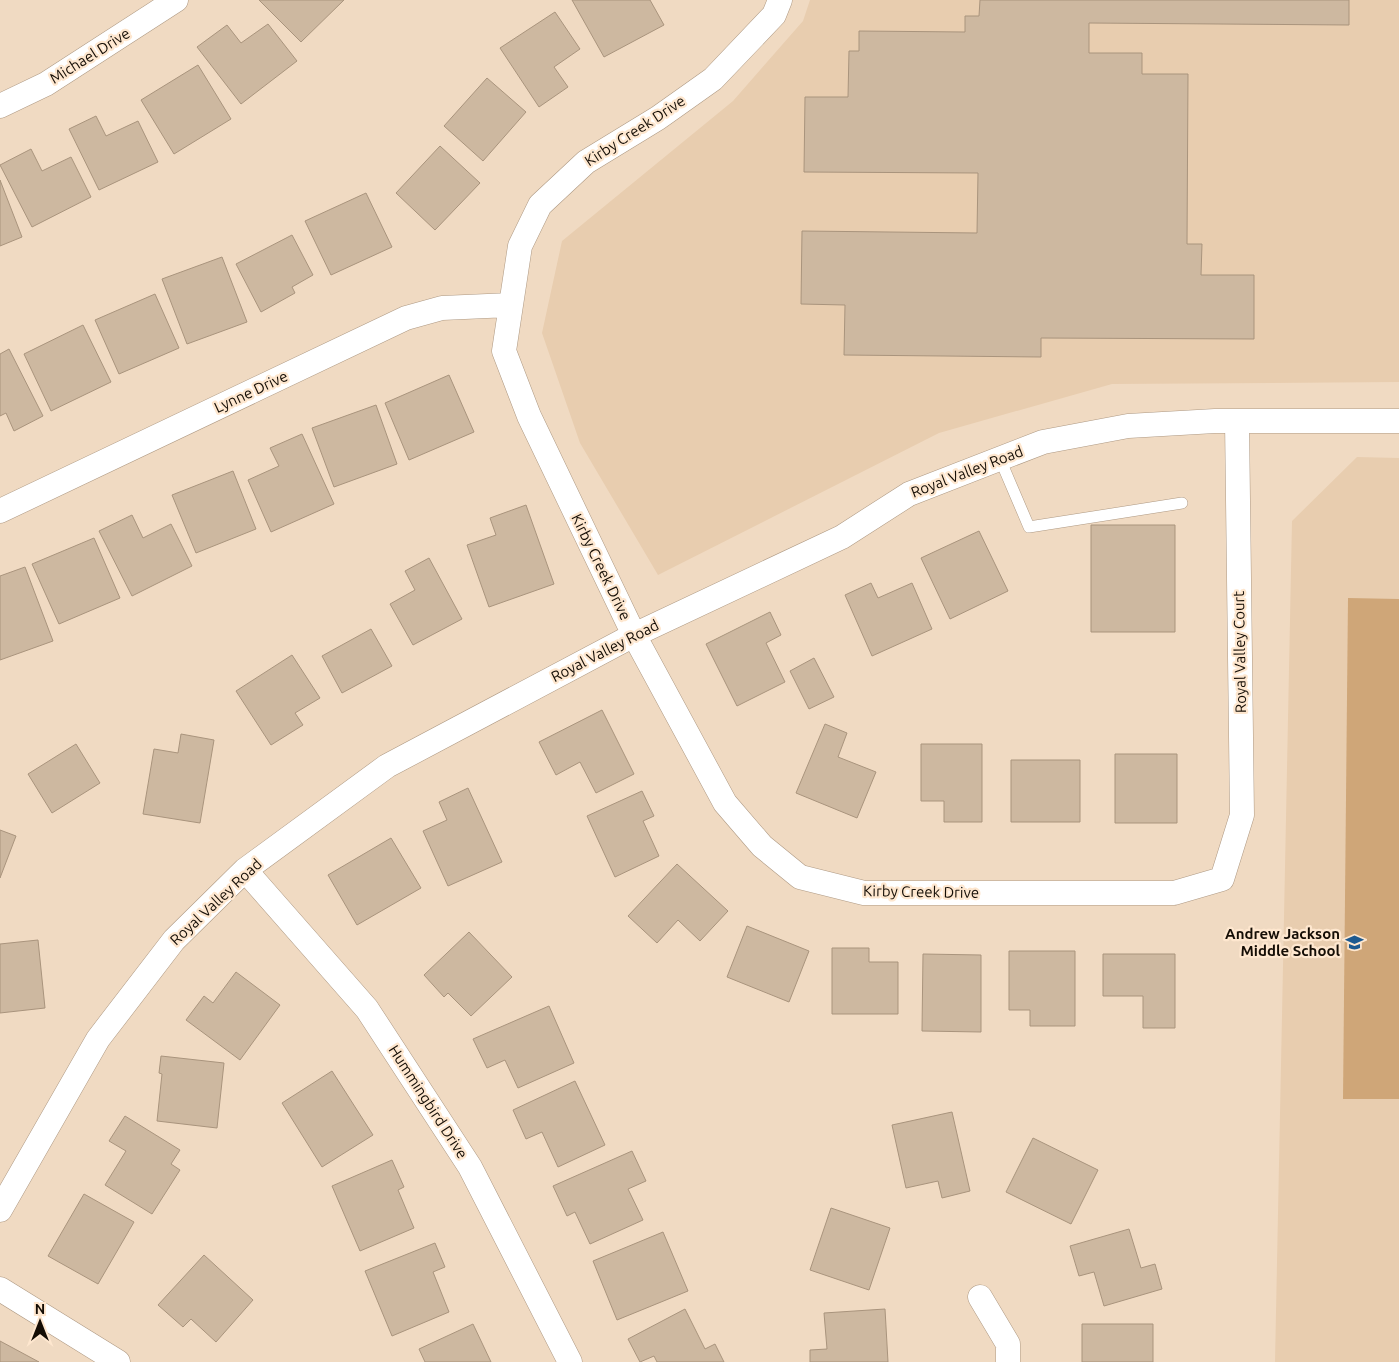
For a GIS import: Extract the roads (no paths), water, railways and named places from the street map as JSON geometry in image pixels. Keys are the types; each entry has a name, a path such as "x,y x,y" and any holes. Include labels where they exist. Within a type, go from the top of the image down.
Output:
{"street":[{"name":"Michael Drive","path":"0,106 46,84 176,0"},
{"name":"Kirby Creek Drive","path":"780,0 774,15 713,79 658,118 586,162 540,204 520,246 504,351 529,416 634,634 725,803 762,846 800,877 864,892 931,894 1174,893 1222,879"},
{"name":"Lynne Drive","path":"0,511 406,318 442,308 511,305"},
{"name":"Royal Valley Road","path":"0,1210 98,1039 174,940 245,870 387,766 634,634 842,537 909,494 1043,442 1128,426 1236,421 1399,421"},
{"name":"Royal Valley Court","path":"1222,879 1242,816 1236,421"},
{"name":"Hummingbird Drive","path":"245,870 367,1009 470,1167 570,1362"},
{"path":"0,1289 118,1362"},
{"path":"980,1297 1008,1344 1008,1362"}],"lane":[{"path":"1000,459 1029,527 1182,503"}],"place":[{"name":"Andrew Jackson Middle School","path":"1354,943"}]}
